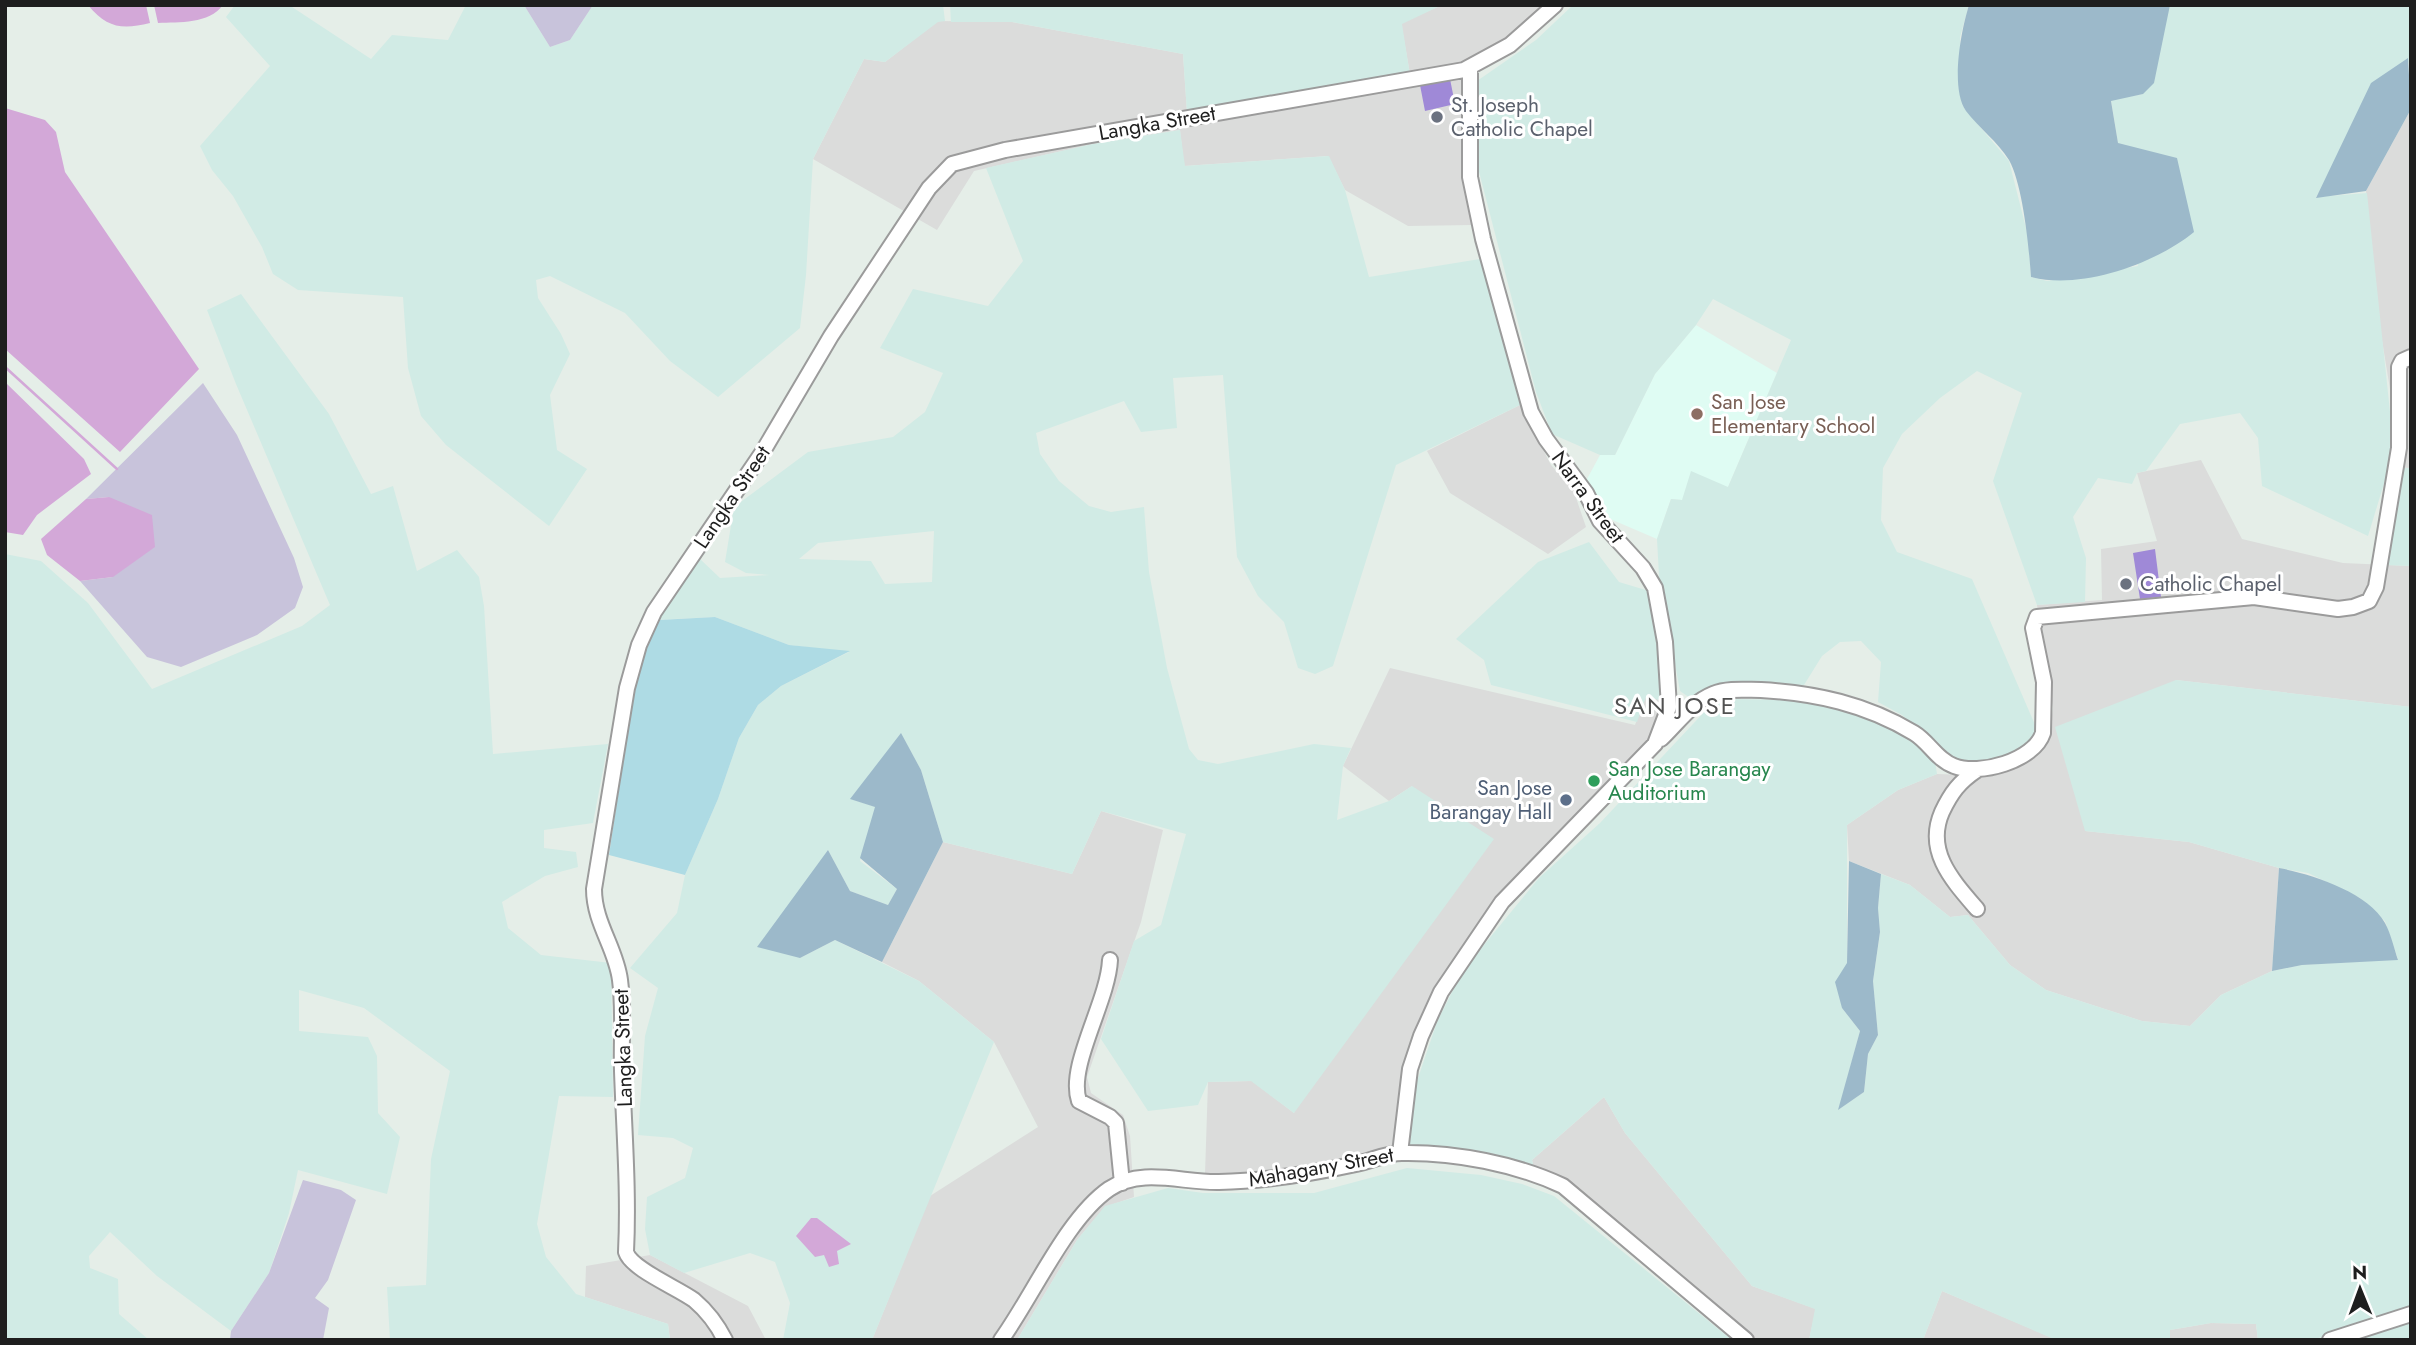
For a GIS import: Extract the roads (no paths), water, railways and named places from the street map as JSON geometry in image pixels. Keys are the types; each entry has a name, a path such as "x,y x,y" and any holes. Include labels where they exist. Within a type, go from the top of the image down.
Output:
{"street":[{"path":"1470,68 1510,44 1555,5"},
{"name":"Narra Street","path":"1400,1153 1410,1069 1420,1037 1462,957 1518,884 1655,744 1666,720 1669,693 1662,611 1655,588 1643,568 1600,521 1586,493 1546,439 1531,412 1483,239 1470,177 1470,68"},
{"name":"Langka Street","path":"725,1340 716,1323 694,1301 634,1263 626,1252 627,1144 621,1051 623,1007 619,967 597,915 594,889 627,688 639,645 654,612 762,453 846,313 929,188 948,167 1005,150 1318,98 1470,68"},
{"path":"1655,744 1693,705 1727,691 1818,695 1856,706 1913,732 1945,763 1965,770 1978,769 2021,756 2041,739 2045,698 2034,628 2037,617 2254,597 2338,608 2369,601 2376,587 2388,505 2397,467 2399,367 2402,361 2411,357"},
{"path":"1669,693 1693,705"},
{"path":"1977,909 1947,872 1935,840 1937,824 1950,795 1957,785 1978,769"},
{"path":"1001,1340 1025,1307 1069,1231 1100,1197 1122,1182 1116,1123 1111,1117 1079,1101 1075,1090 1078,1068 1106,989 1110,960"},
{"name":"Mahagany Street","path":"1122,1182 1143,1177 1216,1182 1280,1179 1400,1153 1460,1158 1516,1169 1563,1186 1746,1340"},
{"path":"2330,1340 2411,1314"}],"waterway":[{"path":"5,367 117,469"}],"place":[{"name":"St. Joseph Catholic Chapel","path":"1437,117"},
{"name":"San Jose Elementary School","path":"1697,414"},
{"name":"Catholic Chapel","path":"2126,584"},
{"name":"San Jose Barangay Auditorium","path":"1594,781"},
{"name":"San Jose Barangay Hall","path":"1566,800"}],"district":[{"name":"SAN JOSE","path":"1675,705"}]}
